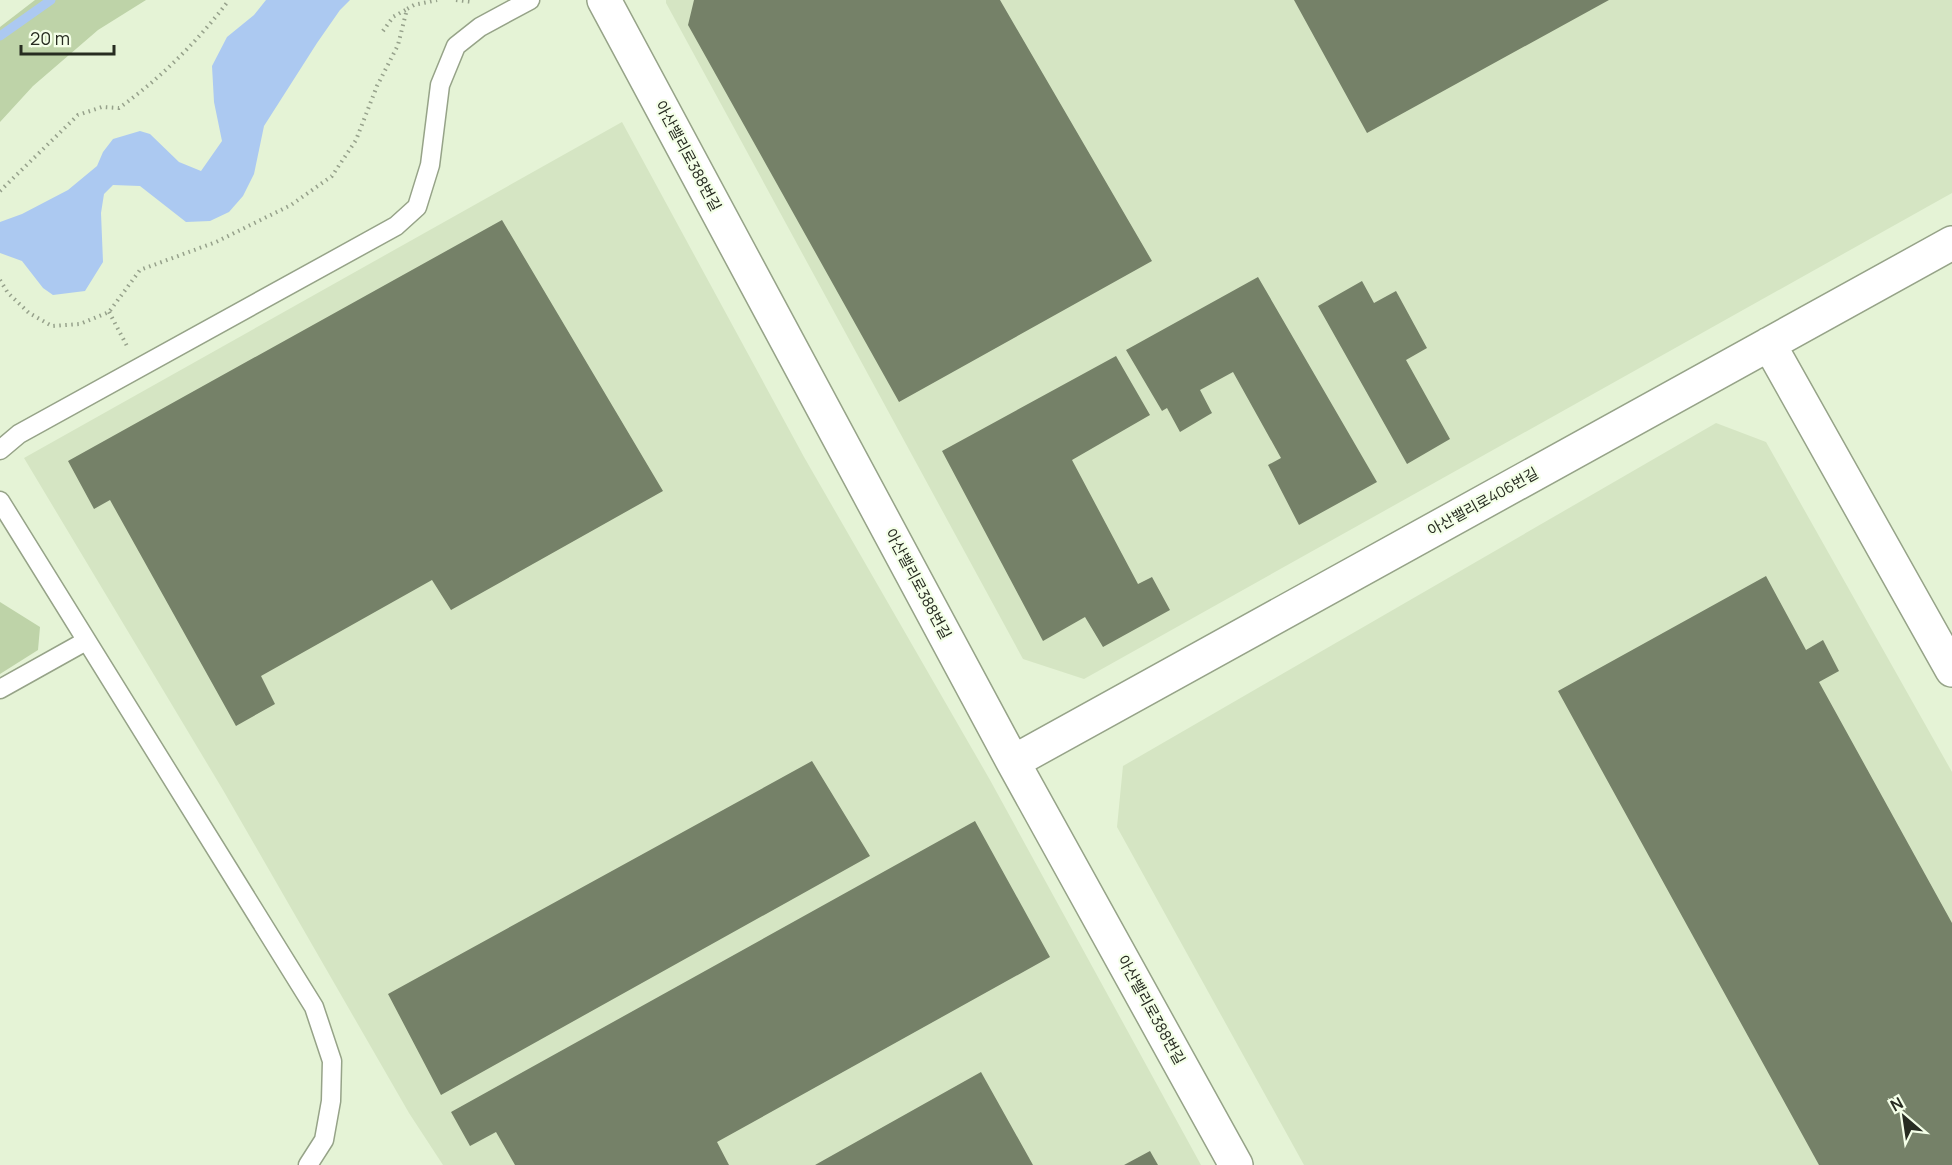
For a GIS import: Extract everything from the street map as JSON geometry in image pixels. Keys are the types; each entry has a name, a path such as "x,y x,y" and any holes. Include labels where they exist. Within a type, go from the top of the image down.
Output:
{"street":[{"name":"아산밸리로388번길","path":"604,0 1014,762 1236,1165"},
{"name":"아산밸리로406번길","path":"1014,762 1952,243"},
{"path":"1769,344 1952,670"}],"lane":[{"path":"0,450 19,434 396,226 417,207 430,165 440,85 456,46 480,27 530,0"},
{"path":"0,501 314,1007 332,1061 331,1101 324,1140 308,1165"},
{"path":"0,689 86,640"}],"path":[{"path":"0,191 78,115 102,106 119,108 134,98 207,29 229,0"},
{"path":"383,31 393,17 414,5 437,0"},
{"path":"456,0 482,3"},
{"path":"0,280 8,292 29,313 52,326 80,324 109,312 140,270 216,242 291,206 332,176 356,140 377,86 398,45 407,9"},
{"path":"109,312 131,352"}],"shaded area":[{"path":"35,0 146,0 98,30 33,86 0,122 0,27"},
{"path":"666,0 1952,0 1952,193 1084,679 1023,659"},
{"path":"622,122 804,457 990,780 1201,1165 443,1165 409,1113 223,790 24,458"},
{"path":"1716,423 1766,442 1952,772 1952,1165 1304,1165 1117,827 1123,766"},
{"path":"0,602 40,627 38,650 0,674"}],"water":[{"path":"266,0 350,0 340,10 317,43 264,126 254,174 243,196 229,212 210,221 186,222 140,186 113,185 104,194 101,213 103,262 85,291 53,295 43,288 22,261 0,253 0,222 22,214 68,190 97,166 103,152 113,139 140,131 150,134 179,162 201,171 222,141 214,102 212,66 227,37 254,15"}],"building":[{"path":"694,0 1000,0 1152,261 899,402 688,25"},
{"path":"1294,0 1609,0 1367,133"},
{"path":"502,220 663,491 451,610 432,580 261,676 275,704 236,726 110,500 94,509 68,461"},
{"path":"1258,277 1377,482 1299,525 1268,465 1281,458 1233,372 1200,390 1212,413 1180,432 1167,408 1162,411 1126,350"},
{"path":"1362,281 1374,303 1396,291 1427,348 1406,360 1450,439 1407,464 1318,306"},
{"path":"1116,356 1150,415 1072,460 1138,584 1152,577 1170,610 1103,647 1085,617 1043,641 942,451"},
{"path":"1766,576 1806,650 1823,640 1839,671 1819,682 1952,923 1952,1165 1819,1165 1558,691"},
{"path":"812,761 870,856 441,1095 388,994"},
{"path":"975,821 1050,957 717,1142 729,1165 515,1165 496,1132 470,1146 451,1112"},
{"path":"981,1072 1033,1165 815,1165"},
{"path":"1150,1151 1158,1165 1124,1165"}],"waterway":[{"path":"0,36 51,0"}]}
